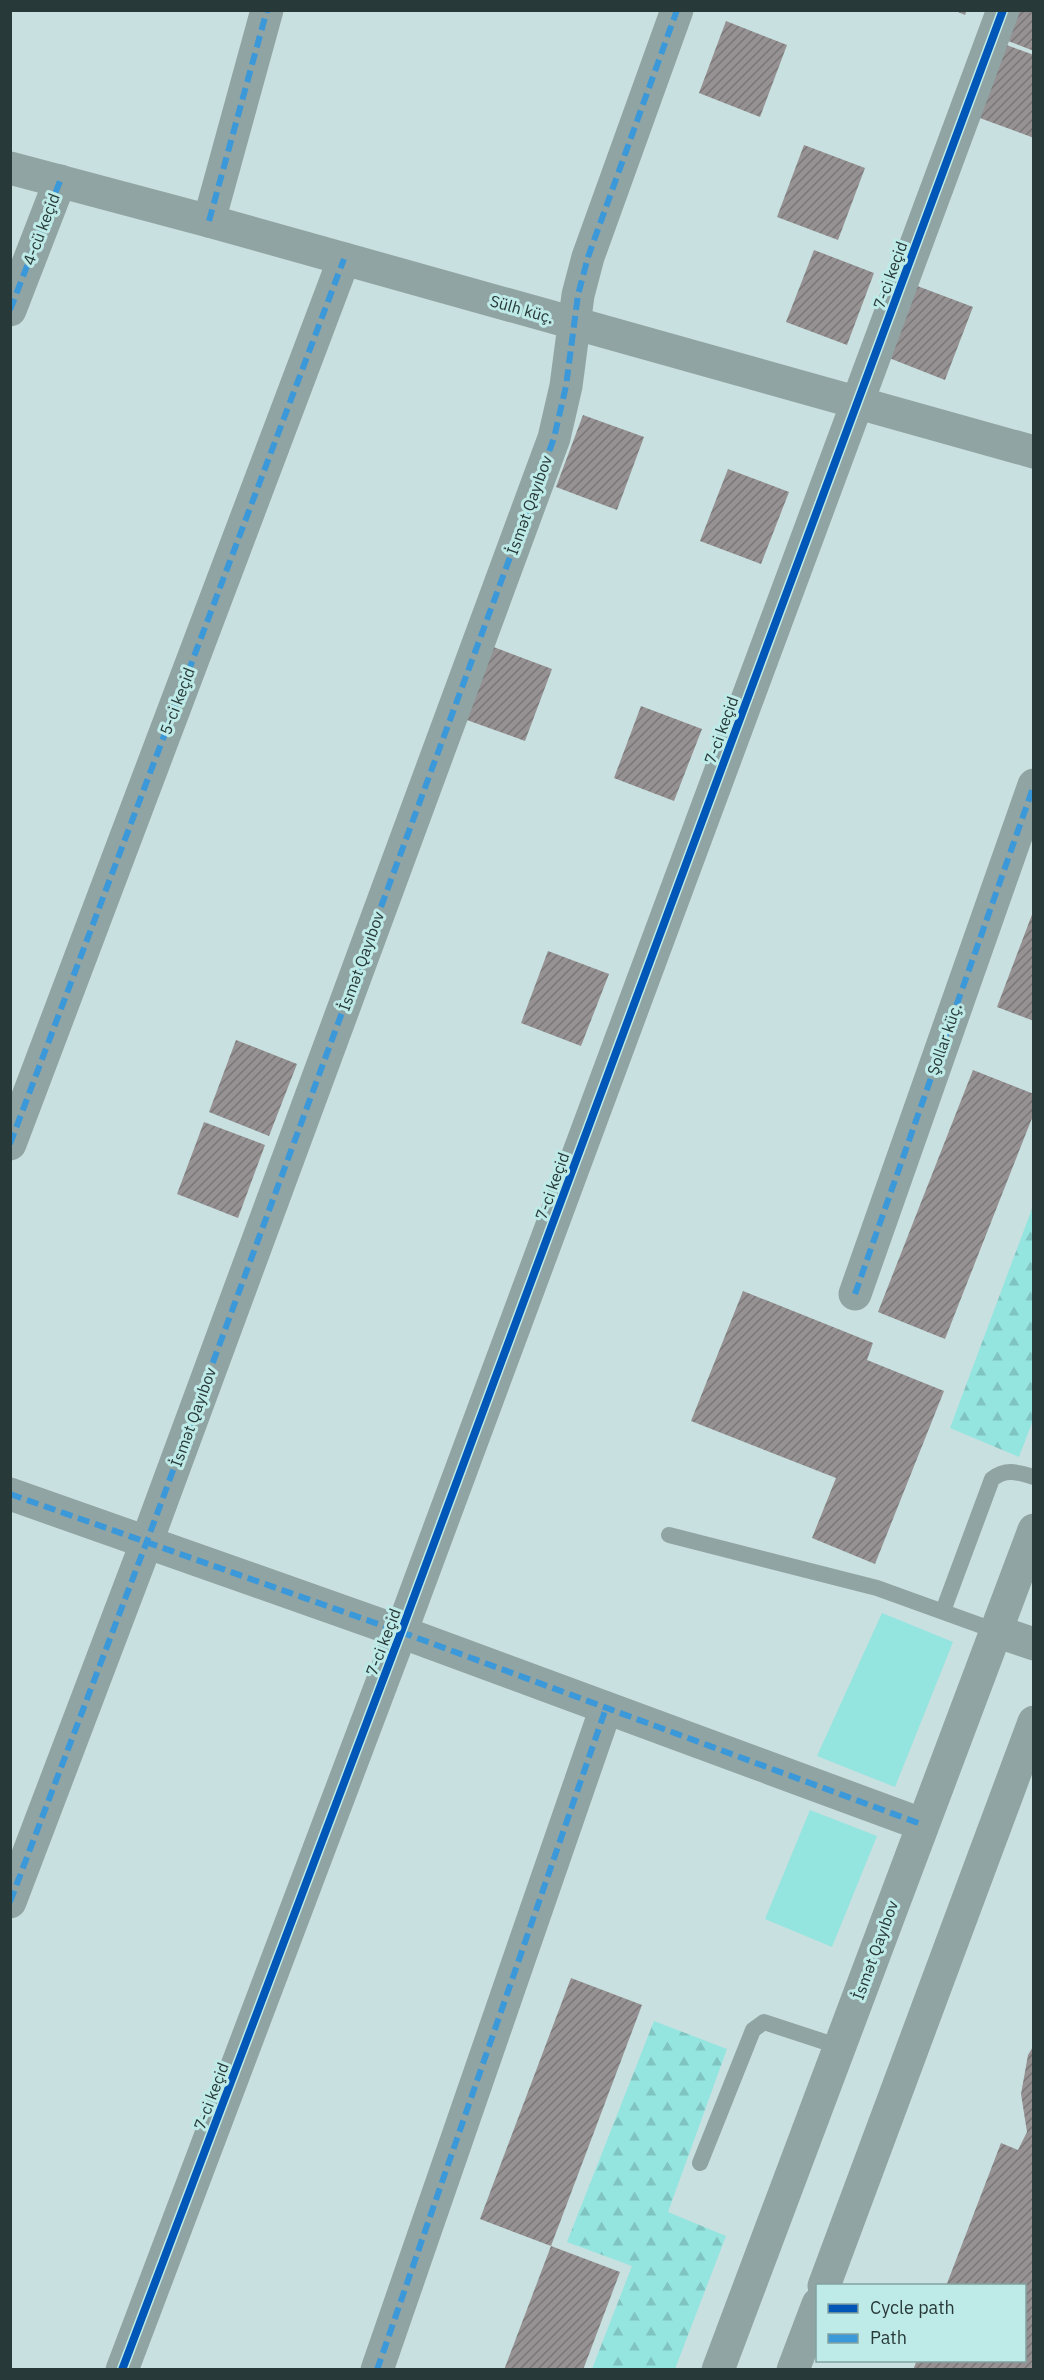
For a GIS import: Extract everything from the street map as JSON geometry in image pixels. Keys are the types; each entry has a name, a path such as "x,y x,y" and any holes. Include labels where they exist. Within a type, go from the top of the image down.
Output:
{"street":[{"path":"209,221 267,10"},
{"name":"İsmət Qayıbov","path":"10,1902 147,1541 554,438 566,386 578,295 588,257 677,10"},
{"name":"7-ci keçid","path":"122,2370 401,1632 1003,10"},
{"name":"Sülh küç.","path":"10,168 209,221 1034,452"},
{"name":"4-cü keçid","path":"10,310 60,181"},
{"name":"5-ci keçid","path":"10,1144 344,259"},
{"name":"Şollar küç.","path":"855,1294 1034,785"},
{"path":"10,1494 401,1632 921,1824"},
{"name":"İsmət Qayıbov","path":"718,2370 921,1824 1034,1530"},
{"path":"996,1631 1034,1644"},
{"path":"377,2370 606,1708"},
{"path":"825,2284 1034,1722"},
{"path":"793,2370 816,2309"}],"lane":[{"path":"943,1611 992,1479 1000,1473 1013,1471 1034,1477"},
{"path":"669,1535 833,1576 943,1611 996,1631"},
{"path":"700,2163 753,2030 764,2022 840,2046"}],"green space":[{"path":"1033,1206 1033,1420 1019,1457 950,1428"},
{"path":"882,1613 953,1642 895,1787 817,1756"},
{"path":"810,1810 877,1836 832,1947 765,1919"},
{"path":"654,2021 727,2049 668,2212 726,2236 675,2369 592,2369 632,2266 567,2242"}],"building":[{"path":"953,10 967,10 965,15"},
{"path":"1014,10 1034,10 1034,51 1003,39"},
{"path":"726,21 787,45 760,117 699,93"},
{"path":"1004,44 1034,55 1034,138 977,117"},
{"path":"804,145 865,168 838,240 777,217"},
{"path":"814,250 874,273 847,345 786,322"},
{"path":"912,284 973,307 945,380 884,356"},
{"path":"583,415 644,437 617,510 556,487"},
{"path":"728,469 789,492 761,564 700,541"},
{"path":"491,646 552,669 525,741 464,719"},
{"path":"641,706 702,729 674,801 614,778"},
{"path":"1034,913 1034,1021 997,1007"},
{"path":"548,951 609,974 581,1046 521,1023"},
{"path":"236,1040 297,1064 269,1136 209,1112"},
{"path":"973,1070 1034,1094 1034,1113 945,1339 878,1312"},
{"path":"204,1122 265,1145 238,1218 177,1194"},
{"path":"743,1291 873,1343 867,1360 944,1391 875,1564 812,1538 836,1478 691,1421"},
{"path":"571,1978 642,2005 551,2246 480,2219"},
{"path":"1034,2045 1034,2370 913,2370 916,2362 1026,2362 1026,2284 947,2284 1001,2143 1018,2150 1027,2132 1021,2094 1028,2055"},
{"path":"551,2246 620,2272 583,2370 504,2370"}],"marked path":[{"path":"209,221 267,10"},
{"path":"10,1902 147,1541 554,438 566,386 578,295 588,257 677,10"},
{"path":"10,310 60,181"},
{"path":"10,1144 344,259"},
{"path":"855,1294 1034,785"},
{"path":"10,1494 401,1632 921,1824"},
{"path":"377,2370 606,1708"}],"cycle path":[{"path":"122,2370 401,1632 1003,10"}]}
